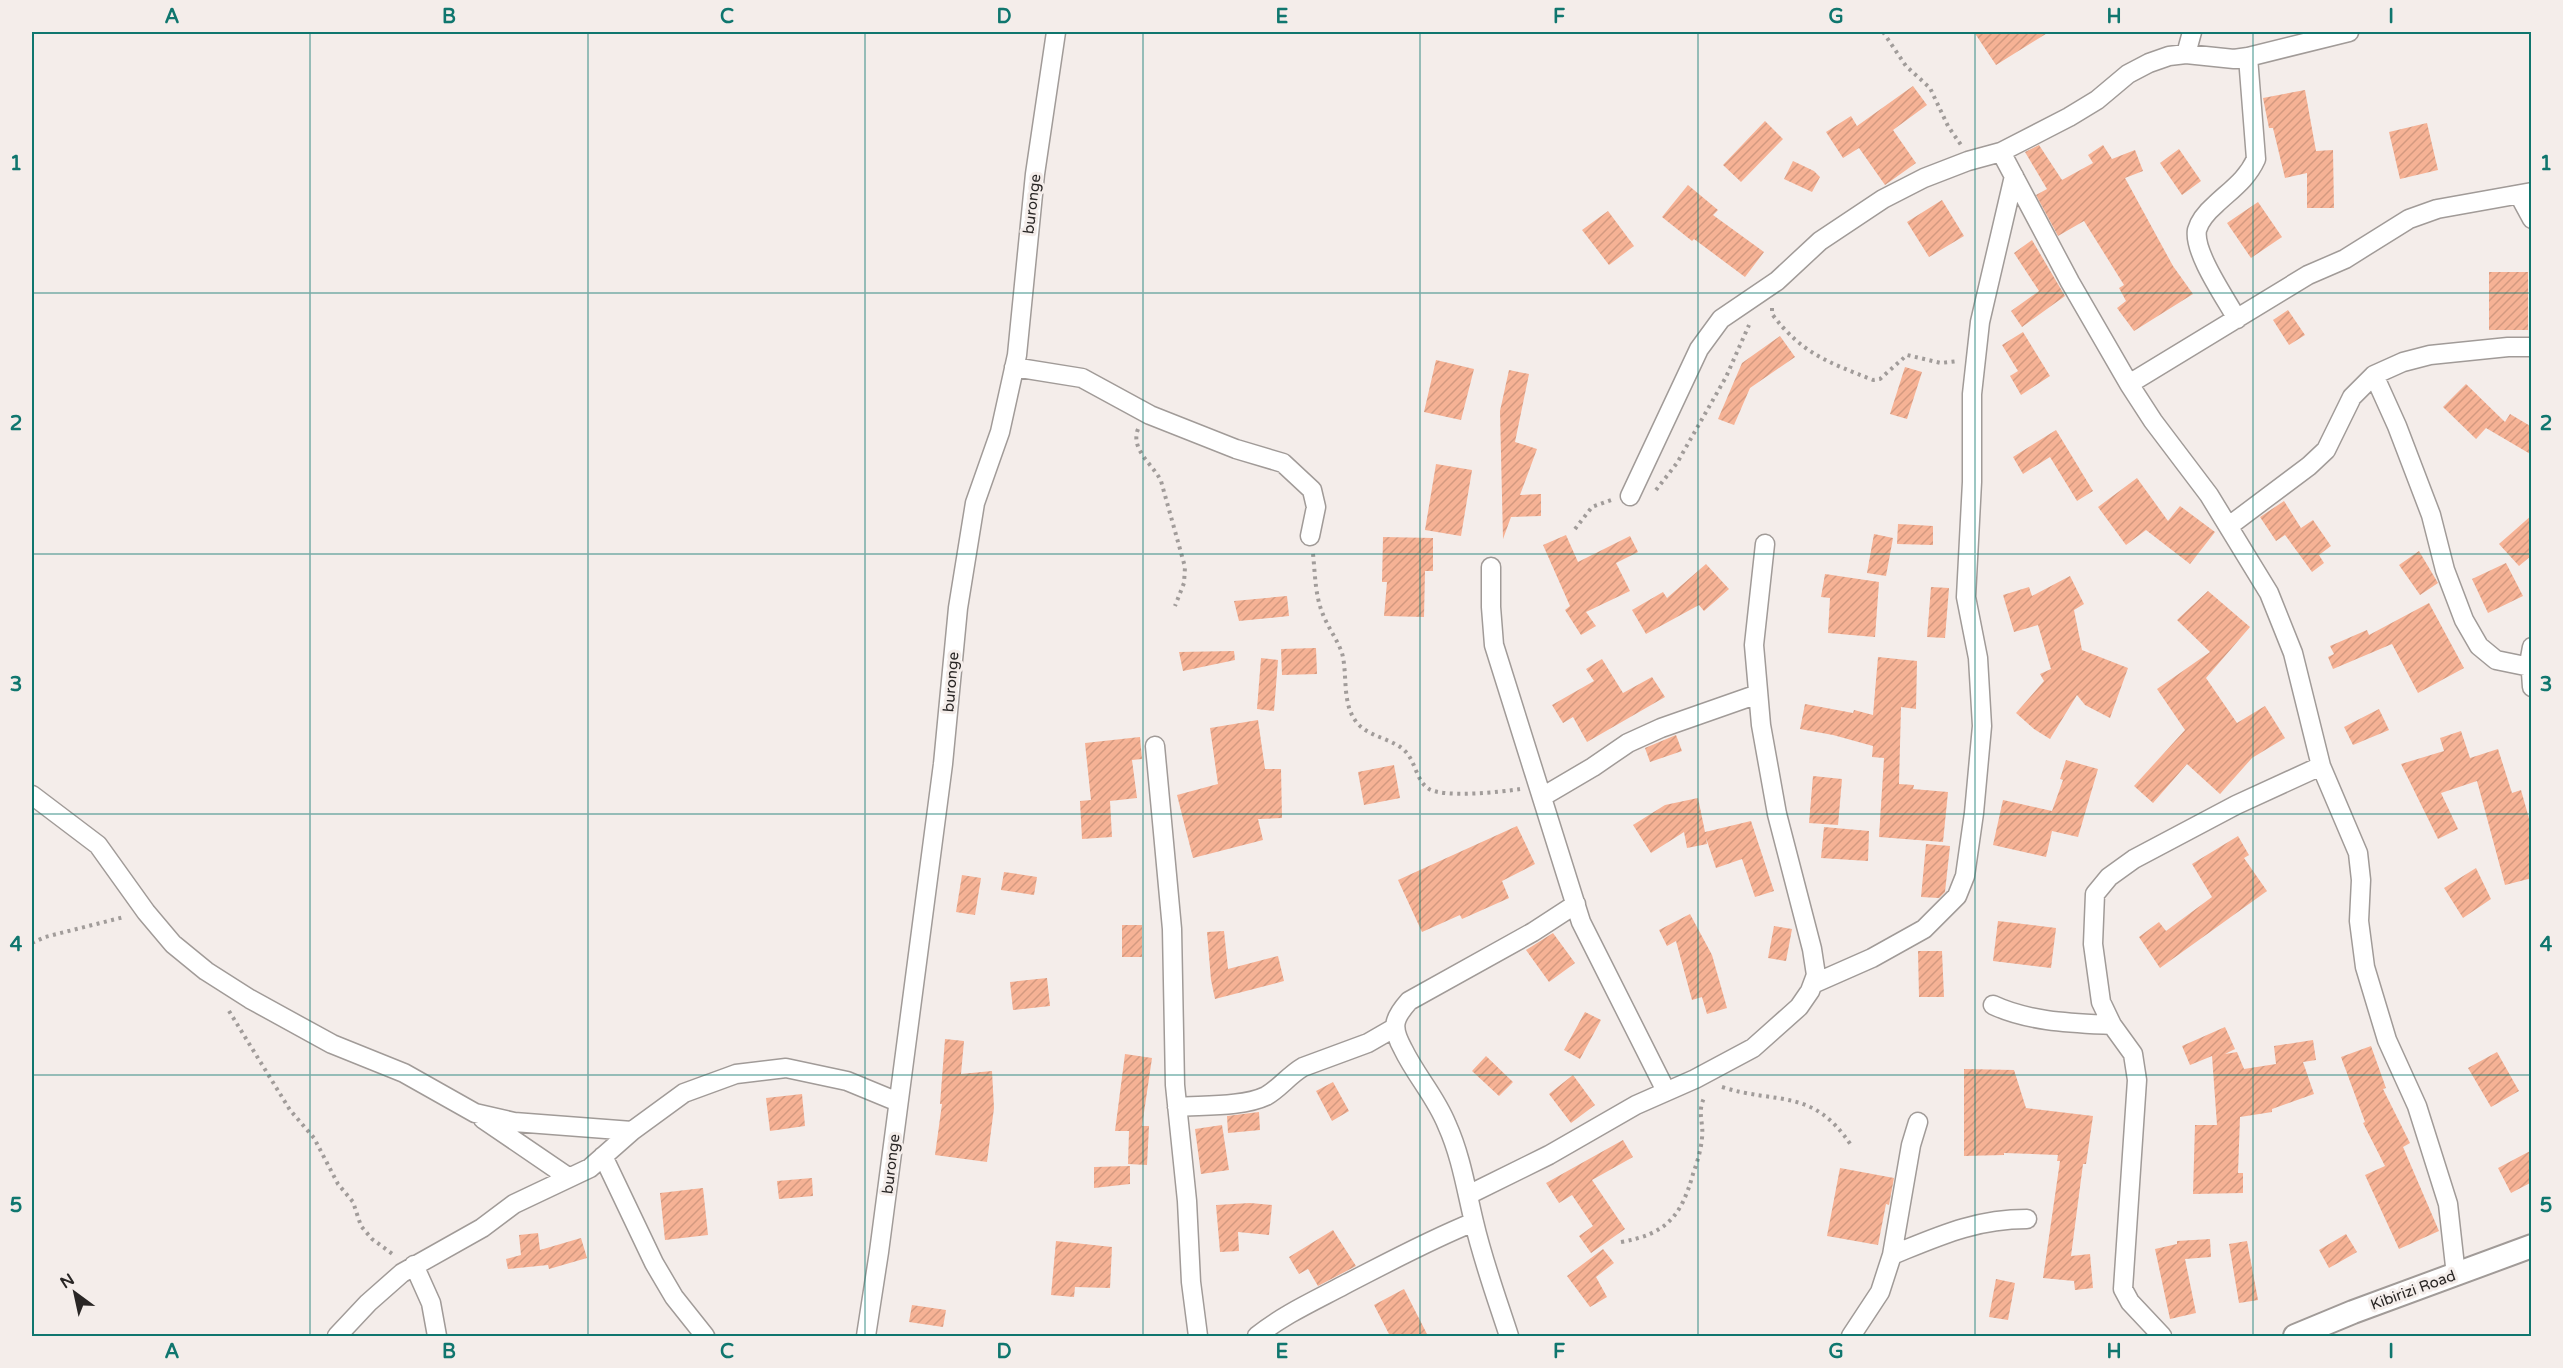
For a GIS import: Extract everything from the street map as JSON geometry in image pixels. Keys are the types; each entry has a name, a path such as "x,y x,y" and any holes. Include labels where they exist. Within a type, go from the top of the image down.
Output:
{"street":[{"name":"buronge","path":"866,1336 943,764 957,608 975,503 1000,432 1014,367 1035,174 1056,32"},
{"path":"2186,54 2192,32"},
{"path":"1630,496 1639,471 1699,349 1721,319 1777,281 1820,241 1883,200 1924,178 1971,160 2001,152 2097,100 2128,74 2169,56 2186,54 2248,57 2349,32"},
{"path":"2237,319 2205,262 2198,245 2197,231 2203,217 2238,186 2250,172 2256,159 2248,57"},
{"path":"2001,152 2070,282 2129,384 2229,526 2270,593 2293,653 2321,766 2358,854 2361,880 2359,921 2365,967 2387,1040 2417,1106 2448,1204 2456,1275"},
{"path":"1813,984 1872,958 1924,929 1957,896 1965,876 1974,813 1982,726 1978,658 1966,597 1972,482 1972,394 1980,322 2014,176"},
{"path":"2129,384 2308,275 2345,259 2409,219 2437,209 2525,193 2532,219"},
{"path":"2229,526 2326,450 2352,397 2373,375 2403,362 2430,356 2508,347 2532,347"},
{"path":"1014,367 1082,378 1145,412 1236,449 1283,463 1312,490 1316,507 1311,536"},
{"path":"2373,375 2397,426 2431,514 2445,570 2464,620 2479,646 2496,660 2530,667"},
{"path":"1468,1195 1549,1155 1636,1105 1666,1091 1703,1081 1753,1048 1799,1006 1813,984 1816,975 1812,949 1777,814 1761,724 1754,645 1765,544"},
{"path":"1491,567 1494,645 1581,922 1666,1091"},
{"path":"2532,647 2530,667 2532,687"},
{"path":"1540,792 1593,767 1628,743 1661,728 1758,694"},
{"path":"1155,746 1172,929 1177,1107 1191,1282 1198,1336"},
{"path":"2162,1336 2130,1302 2123,1288 2137,1080 2133,1054 2112,1025 2101,1002 2096,979 2093,944 2095,894 2109,877 2134,859 2236,806 2321,766"},
{"path":"32,795 98,845 146,912 173,944 206,971 250,999 332,1044 404,1073 475,1113 568,1177"},
{"path":"1509,1336 1474,1222 1448,1126 1438,1104 1404,1052 1394,1028 1398,1013 1409,1000 1533,932 1576,904"},
{"path":"1993,1005 2003,1010 2046,1020 2112,1025"},
{"path":"1177,1107 1237,1103 1260,1098 1267,1095 1293,1072 1321,1059 1368,1043 1394,1028"},
{"path":"337,1336 402,1273 482,1228 514,1204 590,1168 632,1131 684,1094 736,1074 786,1068 847,1081 898,1102"},
{"path":"475,1113 514,1122 632,1131"},
{"path":"1851,1336 1880,1292 1892,1255 1911,1145 1918,1122"},
{"path":"603,1156 654,1263 674,1297 705,1336"},
{"path":"1892,1255 1976,1223 2000,1219 2027,1219"},
{"path":"1257,1336 1277,1321 1305,1306 1436,1238 1474,1222"},
{"name":"Kibirizi Road","path":"2295,1336 2353,1312 2532,1246"},
{"path":"414,1265 431,1303 437,1336"}],"path":[{"path":"1883,32 1906,66 1930,88 1948,126 1971,160"},
{"path":"1777,281 1771,300 1772,314 1796,342 1821,359 1873,380 1880,379 1907,355 1941,363 1976,357"},
{"path":"1145,412 1136,440 1138,449 1161,481 1185,567 1184,583 1175,606"},
{"path":"1311,536 1322,612 1342,654 1350,709 1358,724 1403,749 1413,760 1419,778 1430,789 1454,793 1540,792"},
{"path":"32,943 45,937 146,912"},
{"path":"228,1010 290,1110 314,1138 338,1184 352,1202 361,1226 382,1246 414,1265"},
{"path":"1621,1242 1654,1233 1677,1213 1688,1194 1703,1136 1699,1108 1703,1081 1745,1094 1806,1103 1828,1118 1851,1145"}],"building":[{"path":"1974,32 2049,32 1996,65"},
{"path":"1913,86 1927,105 1893,130 1916,163 1885,185 1859,148 1843,158 1826,132 1851,116 1857,126"},
{"path":"2305,90 2316,151 2333,150 2334,208 2307,208 2307,173 2285,178 2273,128 2269,128 2263,98"},
{"path":"1765,121 1783,139 1741,182 1723,165"},
{"path":"2427,123 2438,170 2400,179 2389,132"},
{"path":"2039,145 2062,180 2093,163 2088,155 2103,145 2112,159 2135,150 2143,171 2125,178 2173,266 2193,294 2134,331 2117,308 2126,301 2119,288 2124,285 2084,221 2058,236 2036,195 2047,189 2025,152"},
{"path":"2179,149 2201,181 2182,195 2160,163"},
{"path":"1793,161 1814,171 1820,177 1812,192 1784,179"},
{"path":"1688,185 1718,210 1713,215 1764,252 1745,277 1694,239 1692,241 1662,217"},
{"path":"1942,200 1964,236 1929,257 1907,222"},
{"path":"2258,202 2282,237 2251,258 2227,223"},
{"path":"1608,211 1634,246 1609,265 1582,230"},
{"path":"2032,240 2065,296 2022,327 2011,311 2039,291 2014,253"},
{"path":"2489,272 2528,272 2528,330 2489,330"},
{"path":"2288,310 2305,335 2289,345 2273,320"},
{"path":"2023,332 2050,376 2021,395 2010,376 2018,371 2002,345"},
{"path":"1780,336 1795,357 1750,388 1734,425 1718,419 1742,363"},
{"path":"1436,360 1474,369 1461,420 1424,412"},
{"path":"1905,367 1922,372 1907,419 1890,414"},
{"path":"1509,370 1529,374 1515,442 1537,449 1520,495 1541,494 1541,516 1511,517 1503,539 1500,411"},
{"path":"2466,384 2505,422 2510,414 2532,427 2532,455 2486,428 2476,439 2443,407"},
{"path":"2056,430 2093,491 2077,501 2050,457 2023,474 2013,457"},
{"path":"1436,464 1472,470 1461,536 1425,530"},
{"path":"2137,478 2168,521 2180,506 2215,532 2190,564 2146,530 2126,545 2098,507"},
{"path":"2284,501 2301,528 2313,520 2331,546 2319,555 2324,563 2312,572 2285,535 2276,541 2260,517"},
{"path":"2532,515 2532,555 2519,566 2499,544"},
{"path":"1898,524 1933,526 1933,545 1897,544"},
{"path":"1874,534 1893,538 1886,576 1867,573"},
{"path":"1566,535 1578,562 1630,536 1638,552 1616,563 1630,591 1586,612 1596,626 1581,635 1565,610 1570,606 1543,545"},
{"path":"1383,537 1433,538 1433,571 1425,571 1424,617 1384,616 1387,582 1382,582"},
{"path":"2419,551 2438,583 2420,595 2399,565"},
{"path":"2506,563 2523,596 2488,613 2472,579"},
{"path":"1706,564 1729,589 1704,611 1699,605 1646,634 1632,610 1663,592 1667,598"},
{"path":"1825,574 1879,582 1875,637 1828,633 1830,598 1821,597"},
{"path":"2070,576 2084,604 2074,610 2082,650 2128,668 2110,718 2085,705 2077,695 2050,739 2016,713 2044,681 2040,674 2051,669 2038,625 2014,632 2003,595 2029,587 2032,596"},
{"path":"1931,587 1949,588 1945,638 1927,637"},
{"path":"2208,591 2250,627 2206,678 2237,723 2265,706 2285,738 2252,758 2220,794 2187,764 2153,803 2134,786 2185,730 2157,689 2210,652 2177,620"},
{"path":"1287,596 1289,616 1239,621 1234,601"},
{"path":"2429,603 2464,668 2418,693 2392,644 2333,669 2328,657 2334,654 2330,646 2367,630 2369,635"},
{"path":"1316,648 1317,674 1282,675 1281,649"},
{"path":"1234,651 1235,660 1183,671 1179,652"},
{"path":"1878,657 1917,661 1916,709 1901,707 1899,784 1914,785 1913,789 1948,792 1943,842 1879,837 1884,758 1872,757 1873,746 1800,729 1805,704 1853,713 1854,710 1873,715"},
{"path":"1261,658 1278,660 1274,711 1257,709"},
{"path":"1602,659 1623,693 1652,677 1665,697 1587,742 1573,717 1563,723 1552,705 1594,681 1586,669"},
{"path":"2379,709 2389,730 2353,745 2344,727"},
{"path":"1258,720 1265,769 1281,769 1282,818 1258,819 1263,840 1193,858 1177,795 1218,784 1210,728"},
{"path":"2461,731 2470,758 2498,749 2512,793 2521,790 2532,829 2532,878 2505,885 2477,781 2441,793 2458,829 2438,839 2401,764 2444,751 2440,738"},
{"path":"1676,735 1682,751 1650,762 1645,748"},
{"path":"1140,737 1142,759 1132,760 1137,798 1110,801 1112,837 1082,839 1080,801 1091,800 1085,743"},
{"path":"2066,760 2098,769 2078,837 2052,831 2046,857 1993,845 2003,800 2052,811 2063,780 2060,779"},
{"path":"1394,765 1400,798 1364,805 1358,772"},
{"path":"1813,776 1842,779 1838,825 1809,823"},
{"path":"1698,798 1705,832 1751,821 1774,891 1755,897 1742,859 1716,868 1706,838 1707,844 1687,848 1684,832 1651,853 1633,825 1665,805"},
{"path":"1517,826 1535,864 1502,881 1509,898 1462,919 1460,915 1422,932 1398,880"},
{"path":"1824,827 1869,831 1868,861 1821,858"},
{"path":"2238,836 2249,855 2244,858 2267,891 2160,968 2139,937 2159,922 2166,931 2212,897 2192,864"},
{"path":"1926,844 1950,846 1945,892 1939,898 1921,897"},
{"path":"2476,868 2491,899 2463,918 2444,888"},
{"path":"1004,872 1037,877 1034,895 1001,890"},
{"path":"962,875 981,878 975,915 956,912"},
{"path":"1690,914 1712,955 1727,1008 1707,1014 1702,997 1692,1000 1676,941 1667,946 1659,930"},
{"path":"1998,921 2056,928 2051,968 1993,961"},
{"path":"1122,925 1142,925 1142,957 1122,957"},
{"path":"1774,926 1792,929 1786,961 1768,958"},
{"path":"1224,931 1228,969 1278,956 1284,981 1215,999 1207,932"},
{"path":"1553,933 1575,963 1549,982 1526,950"},
{"path":"1918,951 1942,951 1944,997 1919,997"},
{"path":"1047,978 1050,1006 1013,1010 1010,982"},
{"path":"1585,1012 1601,1020 1580,1059 1564,1050"},
{"path":"2225,1027 2235,1049 2225,1054 2237,1052 2244,1069 2276,1064 2274,1046 2313,1040 2316,1060 2303,1062 2314,1094 2272,1109 2272,1112 2240,1117 2238,1173 2243,1173 2243,1193 2193,1194 2195,1125 2217,1125 2212,1056 2190,1065 2182,1046"},
{"path":"945,1039 964,1041 961,1074 992,1071 994,1108 987,1162 935,1155 942,1104 940,1104"},
{"path":"2371,1046 2386,1088 2383,1089 2410,1143 2403,1147 2439,1231 2399,1249 2365,1175 2385,1166 2363,1123 2365,1122 2341,1057"},
{"path":"2497,1052 2519,1091 2491,1107 2468,1068"},
{"path":"1125,1054 1152,1058 1142,1126 1149,1126 1147,1165 1128,1164 1129,1131 1115,1131"},
{"path":"1486,1056 1513,1082 1499,1096 1472,1071"},
{"path":"1964,1069 2014,1070 2026,1108 2093,1116 2086,1164 2083,1164 2071,1256 2090,1254 2093,1288 2075,1290 2074,1281 2043,1278 2060,1161 2057,1161 2058,1155 2004,1153 2004,1155 1964,1156"},
{"path":"1573,1075 1595,1105 1571,1123 1549,1094"},
{"path":"1333,1082 1349,1111 1332,1121 1316,1091"},
{"path":"802,1094 805,1126 770,1131 766,1098"},
{"path":"1259,1112 1260,1130 1228,1133 1227,1116"},
{"path":"1222,1125 1229,1170 1201,1174 1195,1129"},
{"path":"1623,1140 1633,1157 1592,1180 1625,1229 1591,1253 1579,1236 1593,1226 1572,1195 1559,1203 1546,1183"},
{"path":"2532,1150 2532,1182 2511,1193 2498,1168"},
{"path":"1130,1166 1130,1184 1094,1188 1094,1167"},
{"path":"1840,1168 1894,1178 1878,1245 1827,1236"},
{"path":"812,1178 813,1196 779,1199 777,1181"},
{"path":"703,1188 708,1235 665,1240 660,1193"},
{"path":"1250,1203 1272,1205 1269,1235 1238,1232 1239,1251 1220,1252 1216,1205"},
{"path":"1333,1230 1356,1266 1318,1286 1308,1269 1299,1274 1289,1257"},
{"path":"538,1233 540,1250 581,1238 587,1258 549,1269 548,1265 508,1269 506,1259 521,1255 519,1235"},
{"path":"2346,1234 2357,1252 2329,1268 2319,1250"},
{"path":"2210,1239 2211,1257 2185,1259 2196,1313 2170,1319 2155,1249 2177,1244 2177,1241"},
{"path":"1056,1241 1112,1247 1110,1288 1075,1287 1074,1297 1051,1295"},
{"path":"2247,1241 2258,1300 2239,1303 2229,1244"},
{"path":"1603,1249 1614,1263 1596,1277 1607,1297 1590,1307 1567,1276"},
{"path":"1996,1279 2015,1283 2008,1320 1989,1317"},
{"path":"1404,1289 1428,1336 1390,1336 1374,1305"},
{"path":"912,1305 946,1310 943,1327 909,1322"}]}
